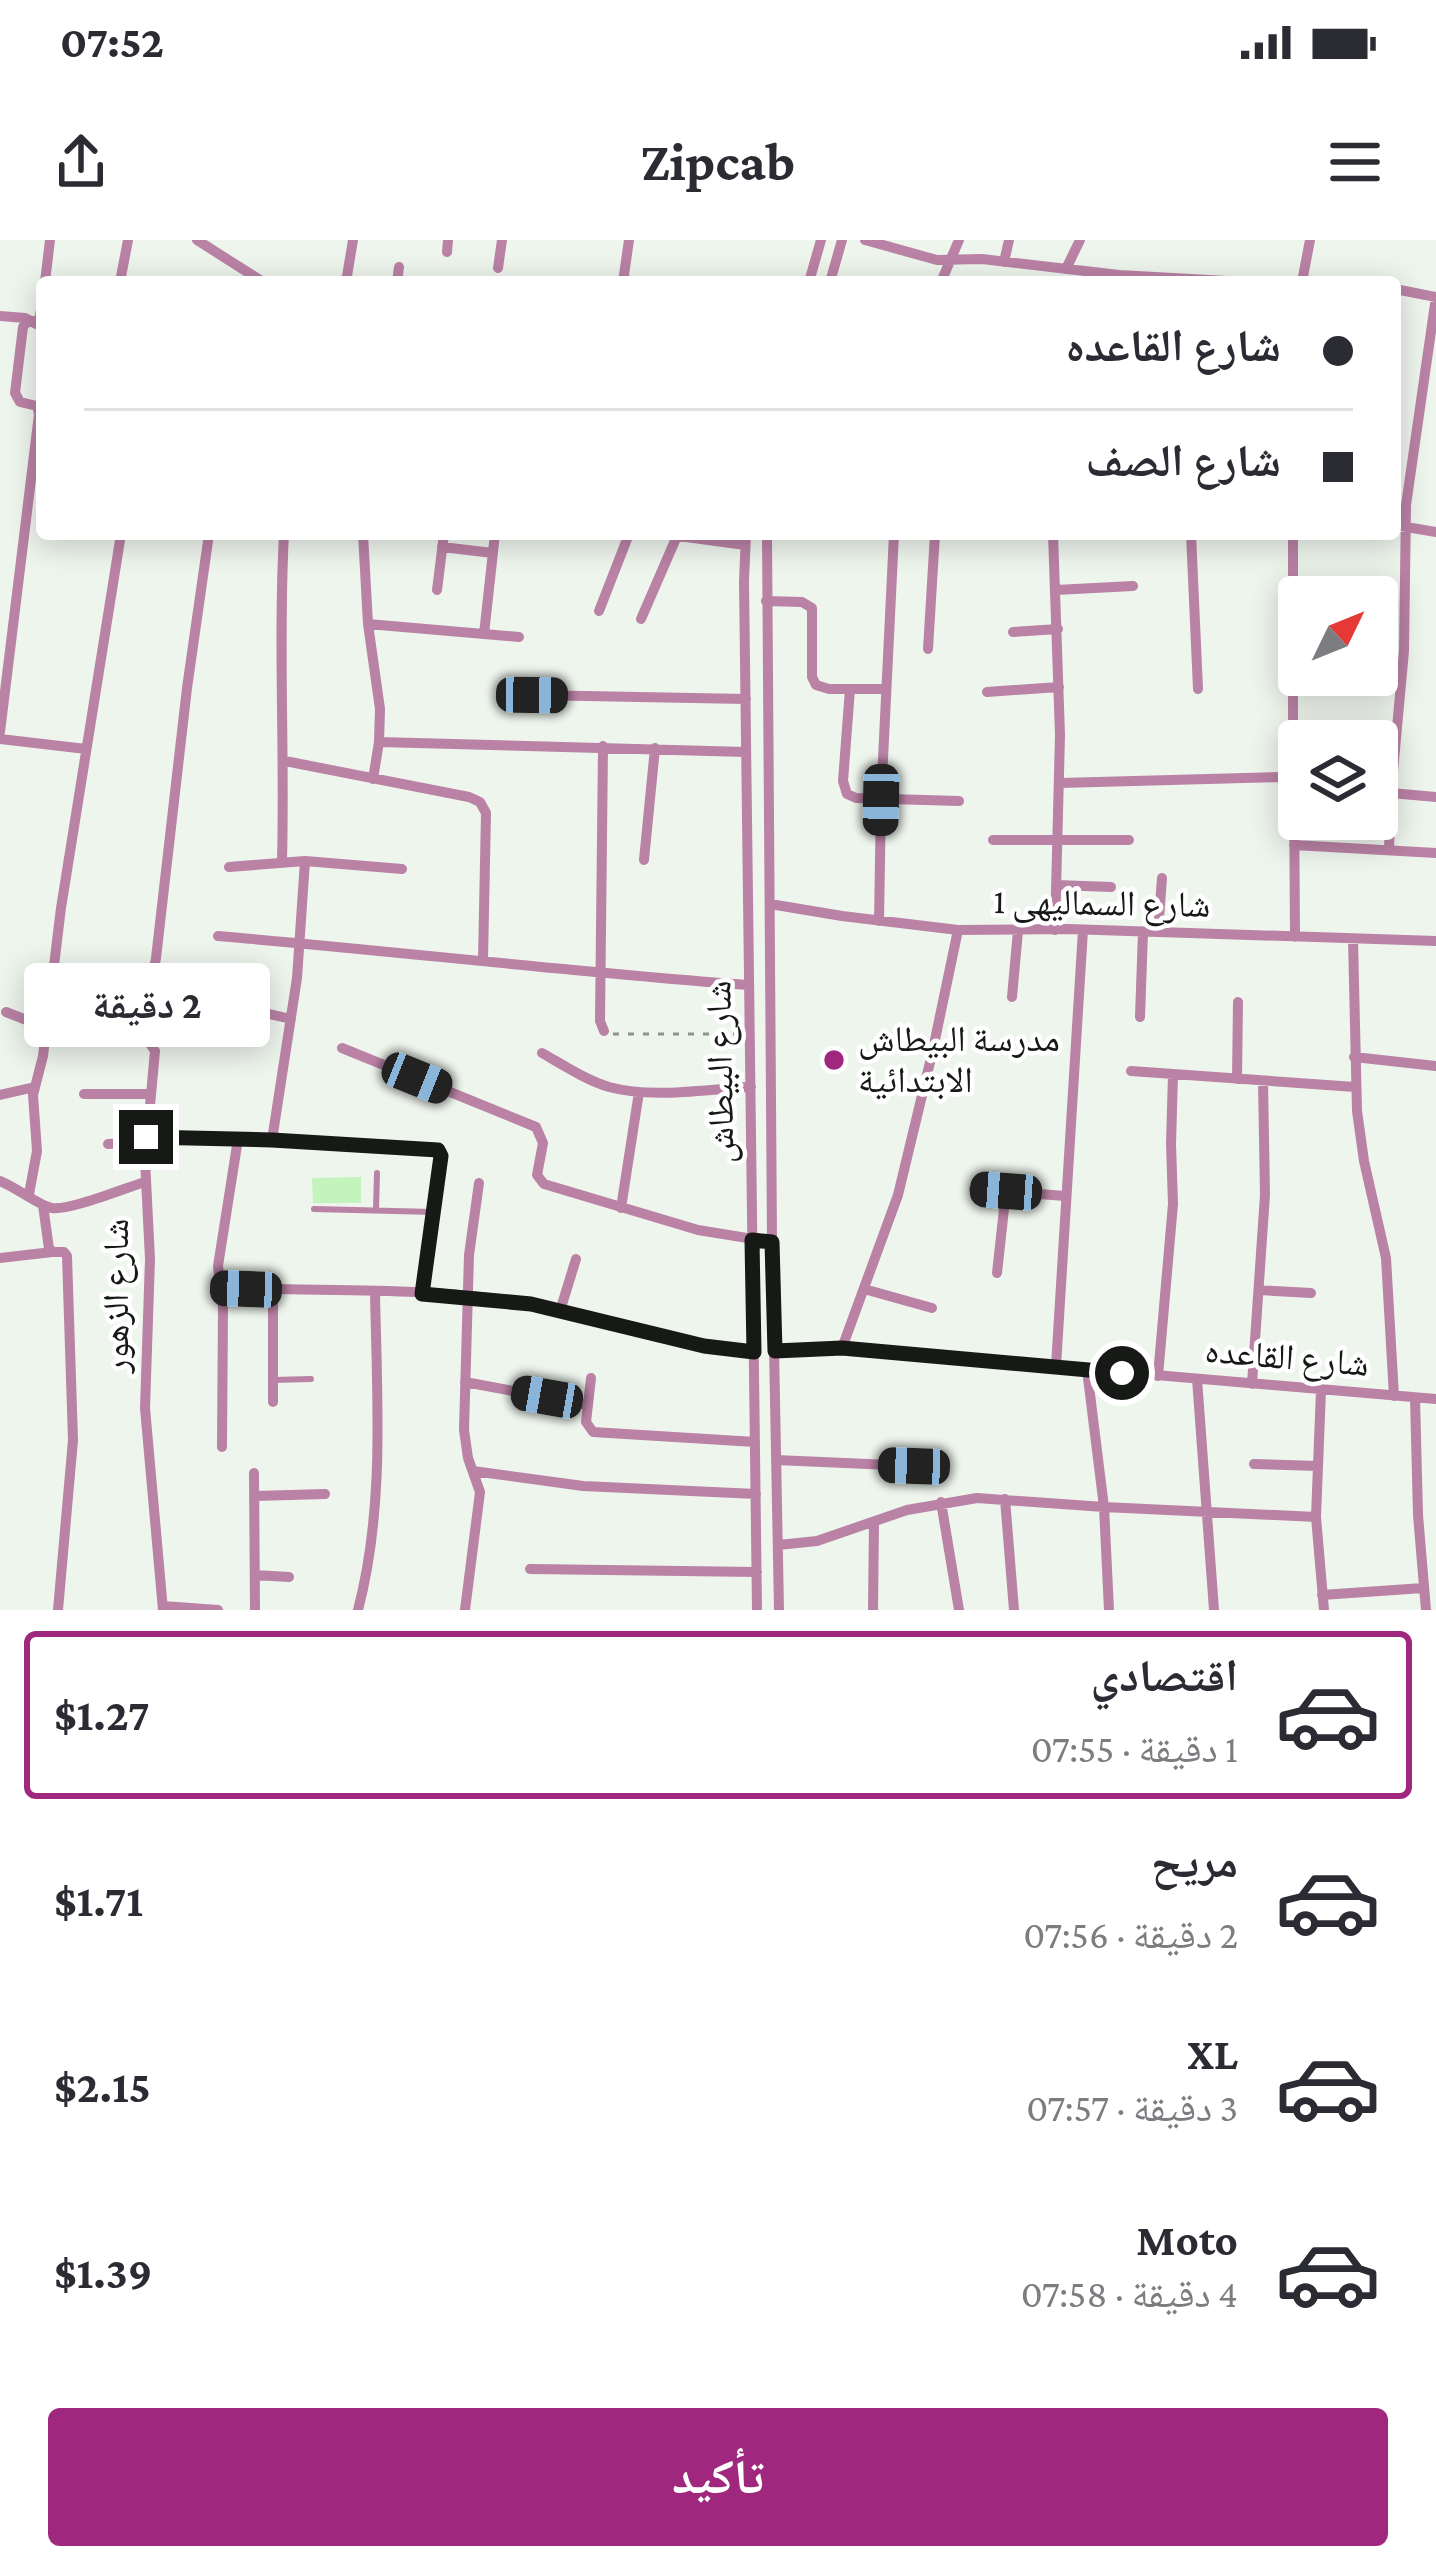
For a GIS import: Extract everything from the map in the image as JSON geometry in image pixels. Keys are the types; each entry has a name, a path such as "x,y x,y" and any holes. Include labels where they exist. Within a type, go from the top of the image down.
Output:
{"street":[{"path":"46,276 50,240"},
{"path":"121,276 128,240"},
{"path":"347,276 353,240"},
{"path":"498,268 502,240"},
{"path":"624,276 629,240"},
{"path":"811,276 821,240"},
{"path":"832,276 842,240"},
{"path":"865,240 925,257 982,259 1101,276"},
{"path":"943,276 959,240"},
{"path":"1004,262 1009,240"},
{"path":"1058,273 1080,240"},
{"path":"1303,276 1310,240"},
{"path":"204,242 246,276"},
{"path":"398,276 399,268"},
{"path":"1401,290 1436,297 1401,521"},
{"path":"0,316 36,323"},
{"path":"36,324 26,323 22,330 15,395 20,402 36,404"},
{"path":"36,439 0,736 86,749"},
{"path":"1401,526 1436,532"},
{"path":"28,1194 38,1151 34,1088 120,540"},
{"name":"شارع الزهور","path":"163,1608 146,1408 150,1258 146,1139 155,1051 144,1032 207,540"},
{"path":"282,861 284,540"},
{"path":"363,540 380,709 374,779"},
{"path":"437,590 443,540 493,553"},
{"path":"484,634 494,540"},
{"path":"599,611 627,540"},
{"path":"641,619 674,540"},
{"name":"شارع البيطاش","path":"746,540 758,1610"},
{"name":"شارع البيطاش","path":"767,540 779,1610"},
{"path":"879,921 894,540"},
{"path":"928,649 935,540"},
{"path":"1053,540 1060,783 1054,930"},
{"path":"1191,540 1198,689"},
{"path":"1292,540 1293,720"},
{"path":"1398,720 1404,651 1400,540"},
{"path":"1057,590 1133,586"},
{"path":"766,601 809,605 813,612 813,681 824,689 886,689"},
{"path":"368,624 519,638"},
{"path":"1013,632 1058,629"},
{"path":"988,692 1059,687"},
{"path":"850,689 844,789 853,798 959,801"},
{"path":"532,695 746,699"},
{"path":"379,742 746,752"},
{"path":"603,746 600,1021 604,1031"},
{"path":"644,860 655,748"},
{"path":"285,760 480,802 486,813 483,960"},
{"path":"747,769 768,770"},
{"path":"1060,783 1286,778 1293,787 1295,937"},
{"path":"1398,794 1436,797"},
{"path":"1294,845 1435,853 1436,838"},
{"path":"993,840 1130,840"},
{"path":"1389,840 1389,850"},
{"path":"272,1140 301,944 305,860"},
{"path":"229,867 305,860 402,869"},
{"path":"1158,932 1162,878"},
{"path":"1057,885 1111,887"},
{"name":"شارع السماليهى 1","path":"770,904 958,930 1436,941"},
{"path":"842,1348 905,1171 958,930"},
{"path":"1056,1366 1083,930"},
{"path":"1012,997 1018,931"},
{"path":"1140,1017 1143,932"},
{"path":"218,936 749,986"},
{"path":"1353,939 1355,1088 1364,1161 1385,1258 1394,1396"},
{"path":"151,987 291,1019"},
{"path":"1237,1079 1238,1002"},
{"path":"6,1012 47,1028"},
{"path":"342,1048 536,1126 542,1137 538,1175 542,1183 698,1230 772,1242"},
{"path":"542,1053 604,1085 639,1092 751,1087"},
{"path":"1354,1057 1436,1066"},
{"path":"1131,1071 1355,1088"},
{"path":"1158,1376 1173,1204 1173,1074"},
{"path":"1252,1384 1265,1195 1263,1081"},
{"path":"0,1095 34,1088"},
{"path":"621,1208 639,1092"},
{"path":"84,1094 151,1094"},
{"path":"222,1447 220,1255 238,1139"},
{"path":"108,1144 238,1139 436,1149 440,1154 422,1294"},
{"path":"0,1181 43,1205 60,1208 145,1182"},
{"path":"465,1610 479,1500 479,1484 465,1444 465,1382 466,1296 479,1183"},
{"path":"974,1189 1065,1196"},
{"path":"997,1273 1006,1191"},
{"path":"43,1205 52,1252"},
{"path":"0,1258 62,1251 67,1256 74,1414 58,1610"},
{"path":"560,1311 577,1259"},
{"path":"220,1288 466,1296 560,1311 704,1346 754,1352"},
{"path":"273,1289 273,1402"},
{"path":"864,1289 932,1308"},
{"path":"1259,1290 1311,1293"},
{"path":"358,1610 377,1463 375,1293"},
{"name":"شارع القاعده","path":"775,1351 842,1348 1436,1400"},
{"path":"1087,1370 1104,1507 1109,1610"},
{"path":"591,1378 587,1426 593,1432 754,1442"},
{"path":"1197,1379 1214,1610"},
{"path":"465,1382 588,1405"},
{"path":"1321,1390 1316,1517 1324,1610"},
{"path":"1415,1398 1426,1610"},
{"path":"776,1460 914,1466"},
{"path":"1254,1464 1318,1466"},
{"path":"473,1471 583,1486 756,1494"},
{"path":"254,1473 255,1610"},
{"path":"255,1496 325,1494"},
{"path":"778,1545 817,1541 940,1502 977,1498 1316,1517"},
{"path":"1005,1499 1014,1610"},
{"path":"940,1502 959,1610"},
{"path":"873,1610 874,1522"},
{"path":"530,1569 757,1572"},
{"path":"255,1575 289,1576"},
{"path":"1322,1595 1423,1588"},
{"path":"163,1608 218,1610"}],"lane":[{"path":"376,1210 377,1173"},
{"path":"314,1209 434,1212"},
{"path":"273,1380 311,1379"}],"path":[{"path":"604,1031 750,1034"}],"green space":[{"path":"361,1177 361,1203 313,1203 312,1178"}],"place":[{"name":"مدرسة البيطاش الابتدائية","path":"834,1060"}],"route":[{"path":"146,1137 438,1150 441,1156 422,1294 531,1304 704,1346 754,1352 752,1240 772,1242 775,1351 842,1348 1122,1373"}]}
